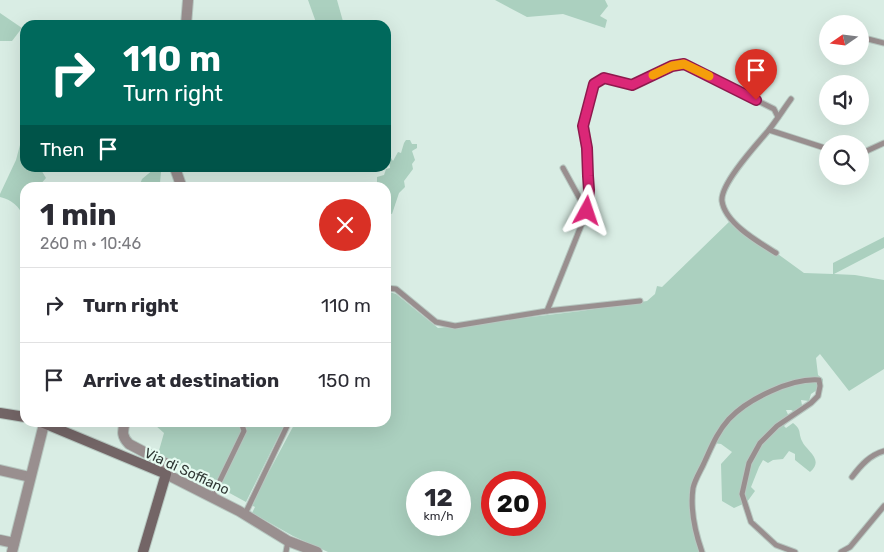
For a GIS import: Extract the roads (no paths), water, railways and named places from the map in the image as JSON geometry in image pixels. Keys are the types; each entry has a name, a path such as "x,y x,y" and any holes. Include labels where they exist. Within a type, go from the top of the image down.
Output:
{"street":[{"path":"186,20 188,0"},
{"path":"0,413 20,416"},
{"path":"0,540 13,548 42,427"},
{"name":"Via di Soffiano","path":"53,427 166,474 245,514 288,541 317,552"},
{"path":"124,427 124,439 129,444 167,466 143,552"},
{"path":"0,470 30,477"}],"lane":[{"path":"869,39 884,43"},
{"path":"547,311 587,211 589,190 587,148 583,126 594,84 604,78 632,85 672,66 684,64 774,109 778,117"},
{"path":"776,252 753,238 726,214 722,199 726,184 791,99"},
{"path":"769,130 819,147"},
{"path":"869,150 884,143"},
{"path":"563,168 587,211"},
{"path":"391,288 396,289 436,322 454,326 547,311 640,301"},
{"path":"702,552 693,518 693,486 716,437 729,419 749,403 797,381 819,380 818,396 811,403 777,426 760,444 749,463 742,494 750,522 776,545 795,552"},
{"path":"212,497 244,431 243,427"},
{"path":"245,514 287,427"},
{"path":"852,477 860,466 875,454 884,451"},
{"path":"841,552 850,547 884,506"},
{"path":"286,552 288,541"}]}
